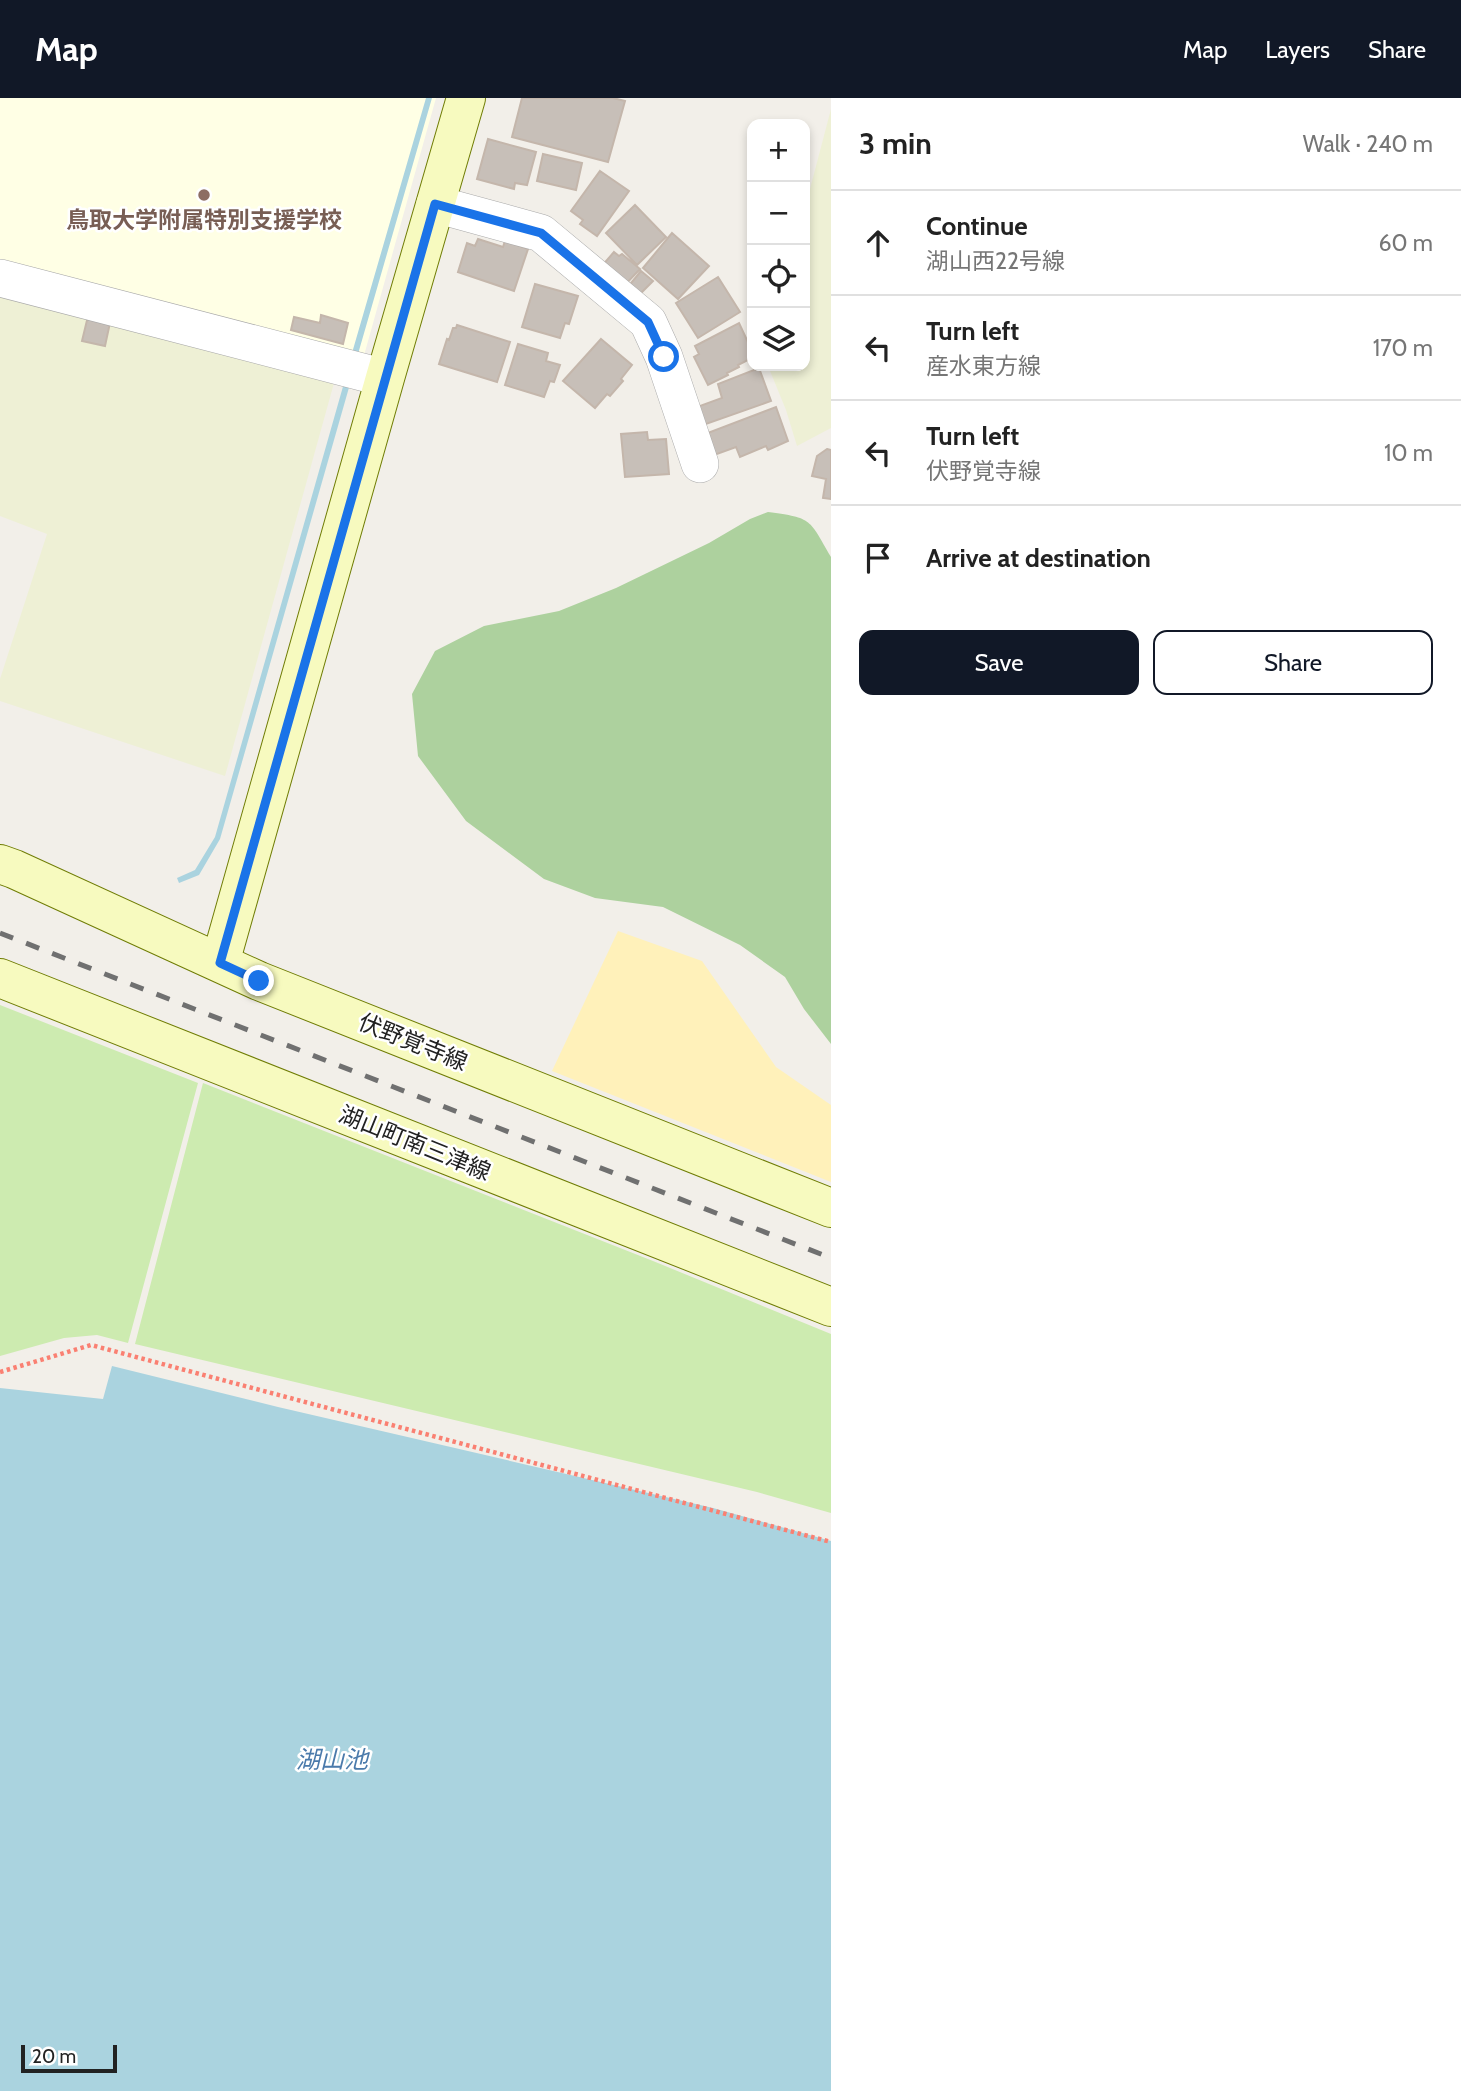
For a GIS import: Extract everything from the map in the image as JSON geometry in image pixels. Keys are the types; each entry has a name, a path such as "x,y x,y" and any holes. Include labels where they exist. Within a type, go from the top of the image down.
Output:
{"street":[{"path":"220,963 466,98"},
{"path":"435,204 541,233 648,322 664,357 700,464"},
{"path":"0,278 385,378"},
{"name":"伏野覚寺線","path":"0,864 259,981 831,1208"},
{"name":"湖山町南三津線","path":"0,978 831,1307"}],"path":[{"path":"0,1372 91,1345 831,1542"}],"shaded area":[{"name":"鳥取大学附属特別支援学校","path":"0,98 436,98 363,359 0,265"},
{"path":"831,109 831,428 797,446 770,371 810,371 810,189"},
{"path":"0,293 334,383 225,776 0,701 0,679 47,534 0,516"}],"green space":[{"path":"768,512 794,516 808,522 831,557 831,1044 804,1009 785,977 740,945 663,907 595,898 544,879 466,821 418,756 412,694 435,651 484,626 559,611 616,588"},
{"path":"0,1005 198,1083 128,1343 97,1335 64,1338 0,1356"},
{"path":"203,1083 831,1334 831,1513 757,1492 135,1344"}],"sand":[{"path":"618,931 702,961 776,1067 831,1105 831,1182 552,1071"}],"water":[{"path":"426,98 432,98 358,354 352,353"},
{"path":"344,383 350,384 220,839 199,875 179,883 177,878 195,870 215,837"},
{"name":"湖山池","path":"112,1366 713,1508 831,1541 831,2091 0,2091 0,1388 103,1399"}],"building":[{"path":"522,98 613,98 625,101 608,162 512,137"},
{"path":"488,139 536,152 527,185 515,183 514,189 477,179"},
{"path":"543,154 582,163 576,190 537,181"},
{"path":"600,171 629,191 597,236 580,224 583,220 571,211"},
{"path":"635,205 666,237 637,265 606,233"},
{"path":"672,233 709,266 678,299 643,268"},
{"path":"478,239 503,247 505,241 528,249 514,291 458,272 467,243 475,246"},
{"path":"614,252 619,256 622,254 640,269 624,286 601,267"},
{"path":"641,271 653,281 637,297 627,288"},
{"path":"718,277 740,312 698,338 676,303"},
{"path":"535,284 578,296 569,324 565,323 560,338 522,327"},
{"path":"89,312 111,318 105,346 82,341"},
{"path":"321,315 348,323 343,344 291,330 294,317 320,323"},
{"path":"739,323 747,340 747,360 727,373 728,375 708,385 694,357 699,354 695,346"},
{"path":"457,325 510,342 497,382 439,364 447,339 449,340 453,328"},
{"path":"601,339 632,365 621,379 623,381 595,408 563,381"},
{"path":"518,344 548,353 546,361 560,365 554,382 550,381 544,397 505,385"},
{"path":"751,371 760,371 771,401 703,425 697,407 722,398 718,384"},
{"path":"776,407 788,441 768,450 766,446 740,457 736,447 714,455 705,434"},
{"path":"647,432 648,440 666,439 669,474 625,477 621,434"},
{"path":"827,449 831,450 831,499 823,498 826,479 812,476 817,456"}],"railway":[{"path":"0,933 831,1258"}],"place":[{"name":"鳥取大学附属特別支援学校","path":"204,195"}],"route":[{"path":"259,981 220,963 435,204 541,233 648,322 664,357"}]}
